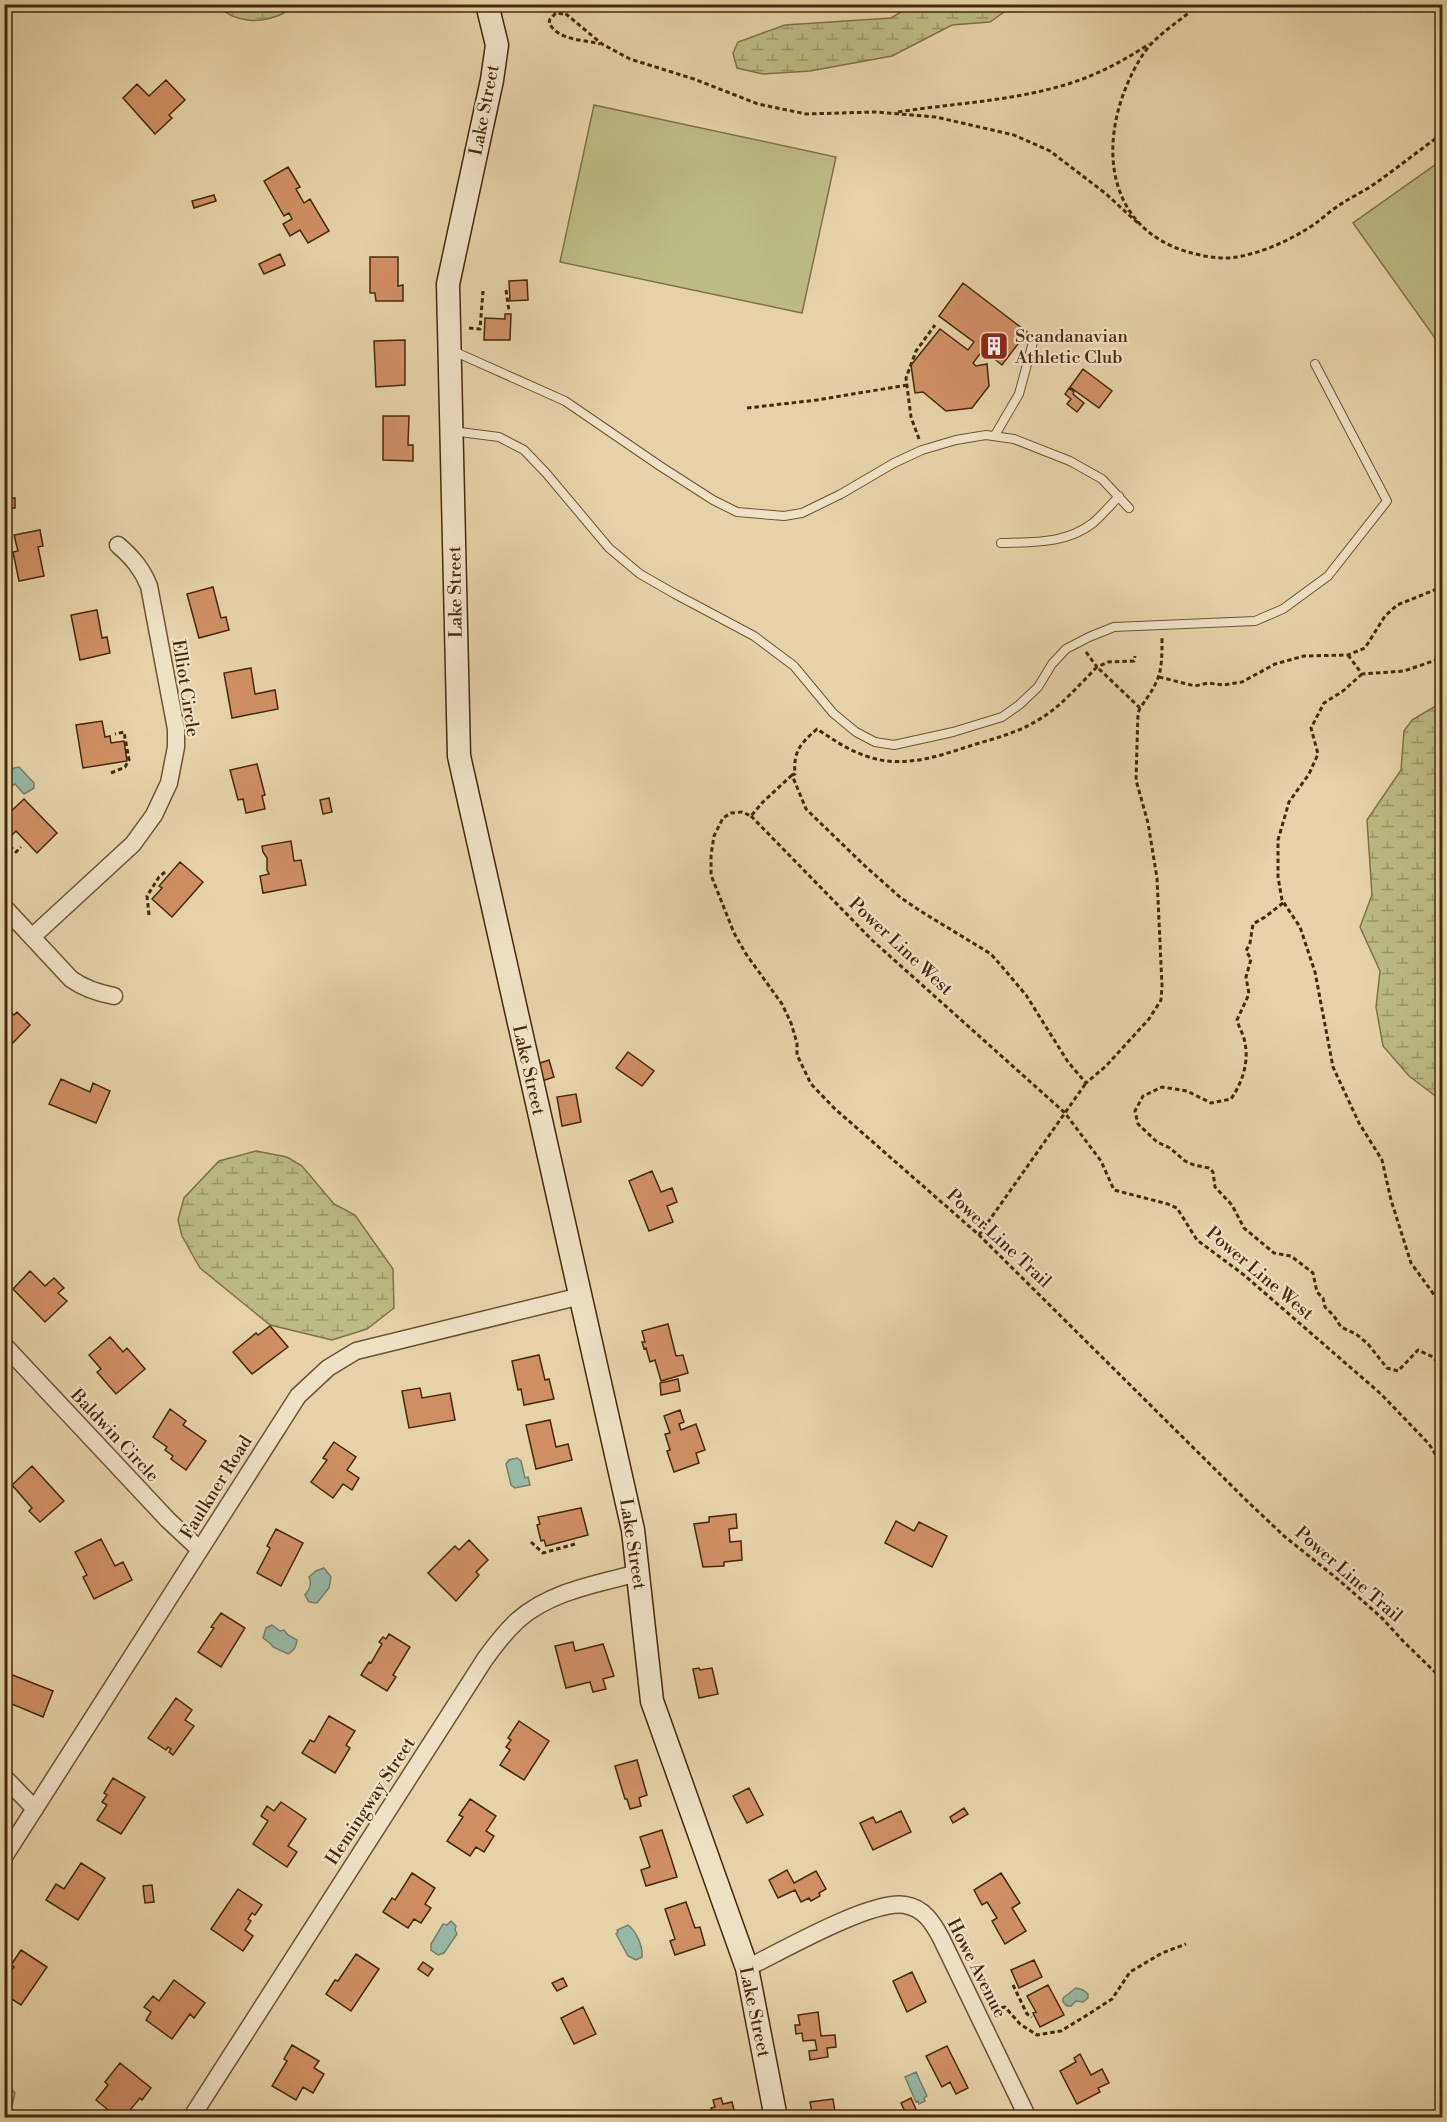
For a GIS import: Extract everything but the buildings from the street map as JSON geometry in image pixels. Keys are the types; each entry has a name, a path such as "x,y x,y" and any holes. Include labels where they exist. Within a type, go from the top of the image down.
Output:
{"main road":[{"name":"Lake Street","path":"487,4 497,45 492,80 448,284 459,756 633,1530 652,1701 747,1968 776,2118"}],"street":[{"name":"Elliot Circle","path":"32,937 120,856 144,830 163,799 174,765 176,747 174,711 149,586 132,556 118,545"},
{"path":"4,907 71,979 96,993 114,996"},
{"name":"Faulkner Road","path":"4,1857 298,1396 328,1368 356,1351 581,1296"},
{"name":"Baldwin Circle","path":"4,1345 168,1520 199,1549"},
{"name":"Hemingway Street","path":"191,2118 501,1637 519,1619 563,1594 638,1573"},
{"path":"4,1776 35,1809"},
{"name":"Howe Avenue","path":"747,1968 878,1907 904,1904 924,1914 931,1920 978,2012 1028,2118"}],"lane":[{"path":"449,338 565,401 660,466 713,500 737,512 784,516 802,513 841,494 894,462 922,450 956,440 995,435 1024,442 1070,460 1102,479 1129,508"},
{"path":"995,435 1019,394 1033,342"},
{"path":"451,431 499,437 524,450 609,548 640,573 753,636 794,666 833,713 856,732 875,742 894,745 1002,717 1038,687 1066,649 1114,627 1255,621 1283,609 1328,576 1387,501 1315,364"},
{"path":"1001,543 1052,542 1076,533 1092,524 1119,496"}],"path":[{"path":"554,4 602,44 630,59 694,79 775,109 806,114 890,113 936,117 1014,135 1032,142 1050,151 1105,194 1149,234 1164,244 1197,255 1235,258 1280,244 1315,224 1336,207 1378,182 1443,134"},
{"path":"890,113 991,101 1070,84 1117,63 1153,42 1199,4"},
{"path":"565,14 556,13 550,19 549,23 556,33 602,44"},
{"path":"1139,224 1119,191 1114,175 1112,137 1118,107 1131,77 1153,42"},
{"path":"506,290 509,311"},
{"path":"449,338 480,329 483,291"},
{"path":"922,450 911,417 906,378 916,351 935,325"},
{"path":"747,408 817,400 907,385"},
{"path":"1159,677 1195,686 1208,683 1223,685 1242,682 1275,664 1304,656 1348,655 1365,648 1385,616 1397,605 1443,586"},
{"path":"978,1235 1086,1083 1106,1066 1149,1019 1161,1000 1162,957 1157,908 1157,878 1148,823 1136,780 1138,713 1162,671 1162,625"},
{"path":"1079,642 1097,667 1140,708"},
{"path":"1348,655 1362,674"},
{"path":"751,816 763,802 795,774 795,757 801,742 817,729 847,749 879,760 894,762 933,757 1028,727 1058,707 1097,667 1108,662 1134,661 1135,656"},
{"path":"1443,658 1404,671 1362,674 1324,703 1311,728 1318,754 1309,774 1289,801 1278,840 1278,877 1283,903 1300,927 1315,972 1333,1067 1359,1124 1382,1161 1391,1200 1412,1263 1435,1296 1443,1302"},
{"path":"111,773 124,767 129,760 124,732 115,734"},
{"path":"792,775 806,809 865,866 908,903 991,954 1026,995 1068,1062 1086,1083"},
{"name":"Power Line Trail","path":"751,816 742,812 731,813 723,818 714,836 711,875 734,933 746,954 782,1004 797,1043 797,1055 813,1088 978,1235 1246,1500 1284,1536 1382,1617 1403,1641 1443,1678"},
{"name":"Power Line West","path":"751,816 872,940 1065,1113 1101,1161 1114,1190 1168,1203 1176,1208 1197,1240 1244,1275 1381,1395 1429,1444 1443,1465"},
{"path":"4,841 16,852 21,847"},
{"path":"148,915 146,902 148,892 165,872"},
{"path":"1283,903 1253,924 1250,943 1246,951 1251,959 1246,977 1249,994 1237,1020 1246,1046 1244,1075 1239,1089 1231,1099 1211,1103 1187,1091 1162,1088 1143,1096 1136,1111 1138,1124 1157,1142 1170,1148 1185,1161 1209,1168 1213,1172 1215,1187 1232,1205 1244,1228 1274,1253 1291,1257 1313,1272 1317,1292 1323,1298 1325,1307 1341,1327 1356,1334 1368,1344 1387,1368 1398,1371 1418,1350 1433,1357 1443,1368"},
{"path":"531,1542 543,1553 575,1544 574,1540"},
{"path":"978,2012 1005,2007 1020,2024 1037,2035 1061,2031 1112,1999 1130,1972 1162,1953 1186,1944"},
{"path":"1013,1985 1027,2014 1032,2017"}],"green space":[{"path":"217,5 286,5 284,13 276,17 249,20 232,16"},
{"path":"913,5 1014,5 990,22 952,25 892,56 810,71 763,74 737,68 733,53 738,42 785,25 891,18"},
{"path":"594,105 836,157 802,313 560,262"},
{"path":"1442,160 1442,348 1353,223"},
{"path":"1442,702 1442,1101 1409,1076 1383,1046 1376,1007 1380,971 1360,927 1372,895 1367,820 1401,770 1404,731 1412,720"},
{"path":"256,1151 287,1157 302,1166 334,1204 355,1215 393,1269 394,1308 367,1329 332,1340 270,1325 200,1268 182,1236 178,1220 184,1198 219,1161"}],"shaded area":[{"path":"19,767 34,783 34,788 24,794 15,784 12,786 8,781 10,778 8,775 14,768"},
{"path":"517,1458 521,1461 525,1478 528,1477 530,1485 515,1488 511,1485 506,1464 509,1460"},
{"path":"324,1568 331,1577 329,1588 317,1603 309,1602 305,1595 310,1586 309,1577"},
{"path":"272,1625 280,1631 284,1630 297,1640 296,1645 288,1654 273,1647 263,1638 266,1628"},
{"path":"451,1921 456,1926 457,1934 444,1953 438,1955 431,1950 431,1944 443,1924 447,1925"},
{"path":"628,1925 637,1936 642,1949 642,1957 636,1960 628,1956 616,1934 617,1930"},
{"path":"1076,1988 1088,1994 1088,1998 1083,2002 1076,2001 1071,2006 1067,2006 1063,1998"},
{"path":"916,2072 927,2096 924,2098 925,2101 919,2104 905,2077"},
{"path":"9,2086 15,2093 12,2106 5,2111 5,2087"}],"place":[{"name":"Scandanavian Athletic Club","path":"994,346"}]}
